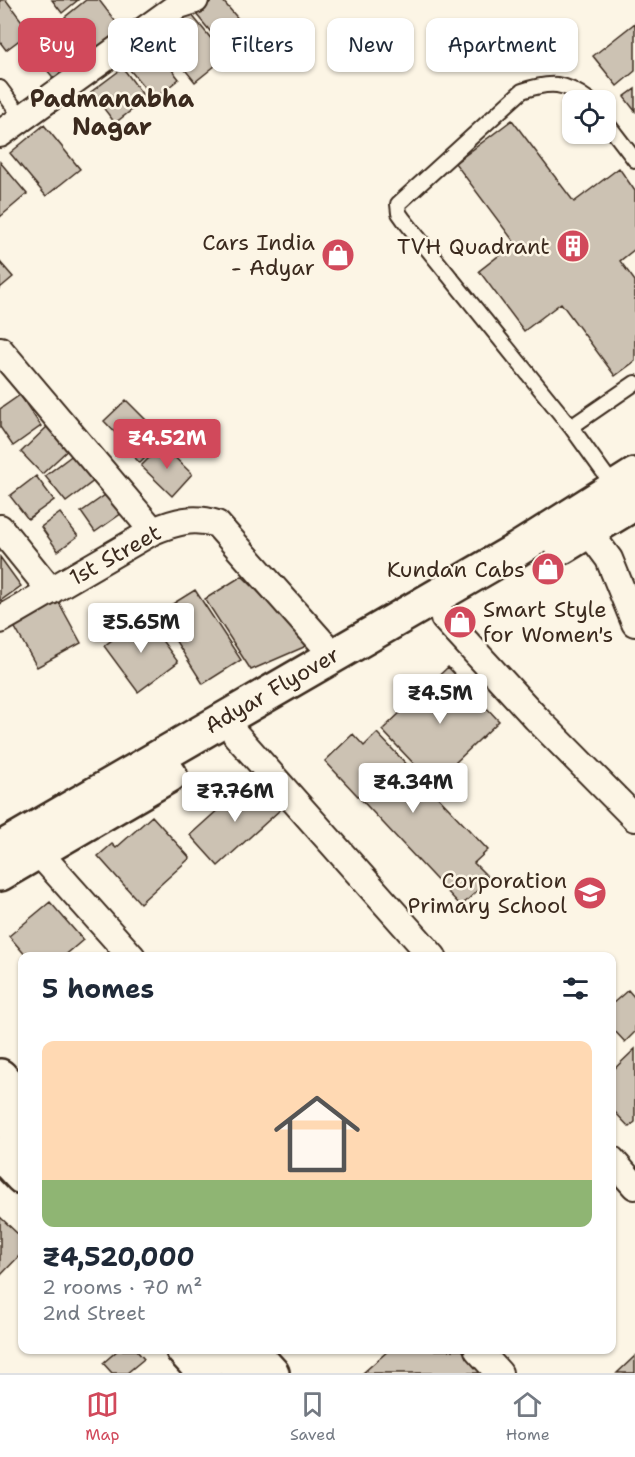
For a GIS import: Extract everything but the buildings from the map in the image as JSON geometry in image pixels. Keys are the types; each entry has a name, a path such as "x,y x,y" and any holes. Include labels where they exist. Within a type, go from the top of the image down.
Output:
{"main road":[{"path":"0,874 236,735 444,618 588,531 628,488"},
{"name":"Adyar Flyover","path":"0,849 545,532 628,488"},
{"path":"0,822 326,647 517,534 545,532"},
{"path":"0,1076 18,1096"},
{"path":"0,1113 18,1133"},
{"path":"0,1154 18,1173"},
{"path":"187,1354 204,1373"},
{"path":"225,1354 243,1373"},
{"path":"255,1354 272,1373"}],"street":[{"path":"0,134 183,2"},
{"path":"0,350 153,531"},
{"name":"1st Street","path":"0,620 153,531 190,519 217,524 326,647"},
{"path":"0,528 51,591"},
{"path":"588,531 609,559 635,623"},
{"path":"444,618 635,818"},
{"path":"236,735 429,952"},
{"path":"39,852 128,952"},
{"path":"616,1165 635,1186"},
{"path":"482,1354 499,1373"}],"lane":[{"path":"574,90 566,85 544,83 522,91 398,204 399,213 571,427 628,488"},
{"path":"0,88 23,119"},
{"path":"616,135 635,160"},
{"path":"571,427 635,383"}],"place":[{"name":"TVH Quadrant","path":"573,246"},
{"name":"Cars India - Adyar","path":"338,255"},
{"name":"Kundan Cabs","path":"548,569"},
{"name":"Smart Style for Women's","path":"460,622"},
{"name":"Corporation Primary School","path":"590,893"}],"district":[{"name":"Padmanabha Nagar","path":"112,113"}]}
